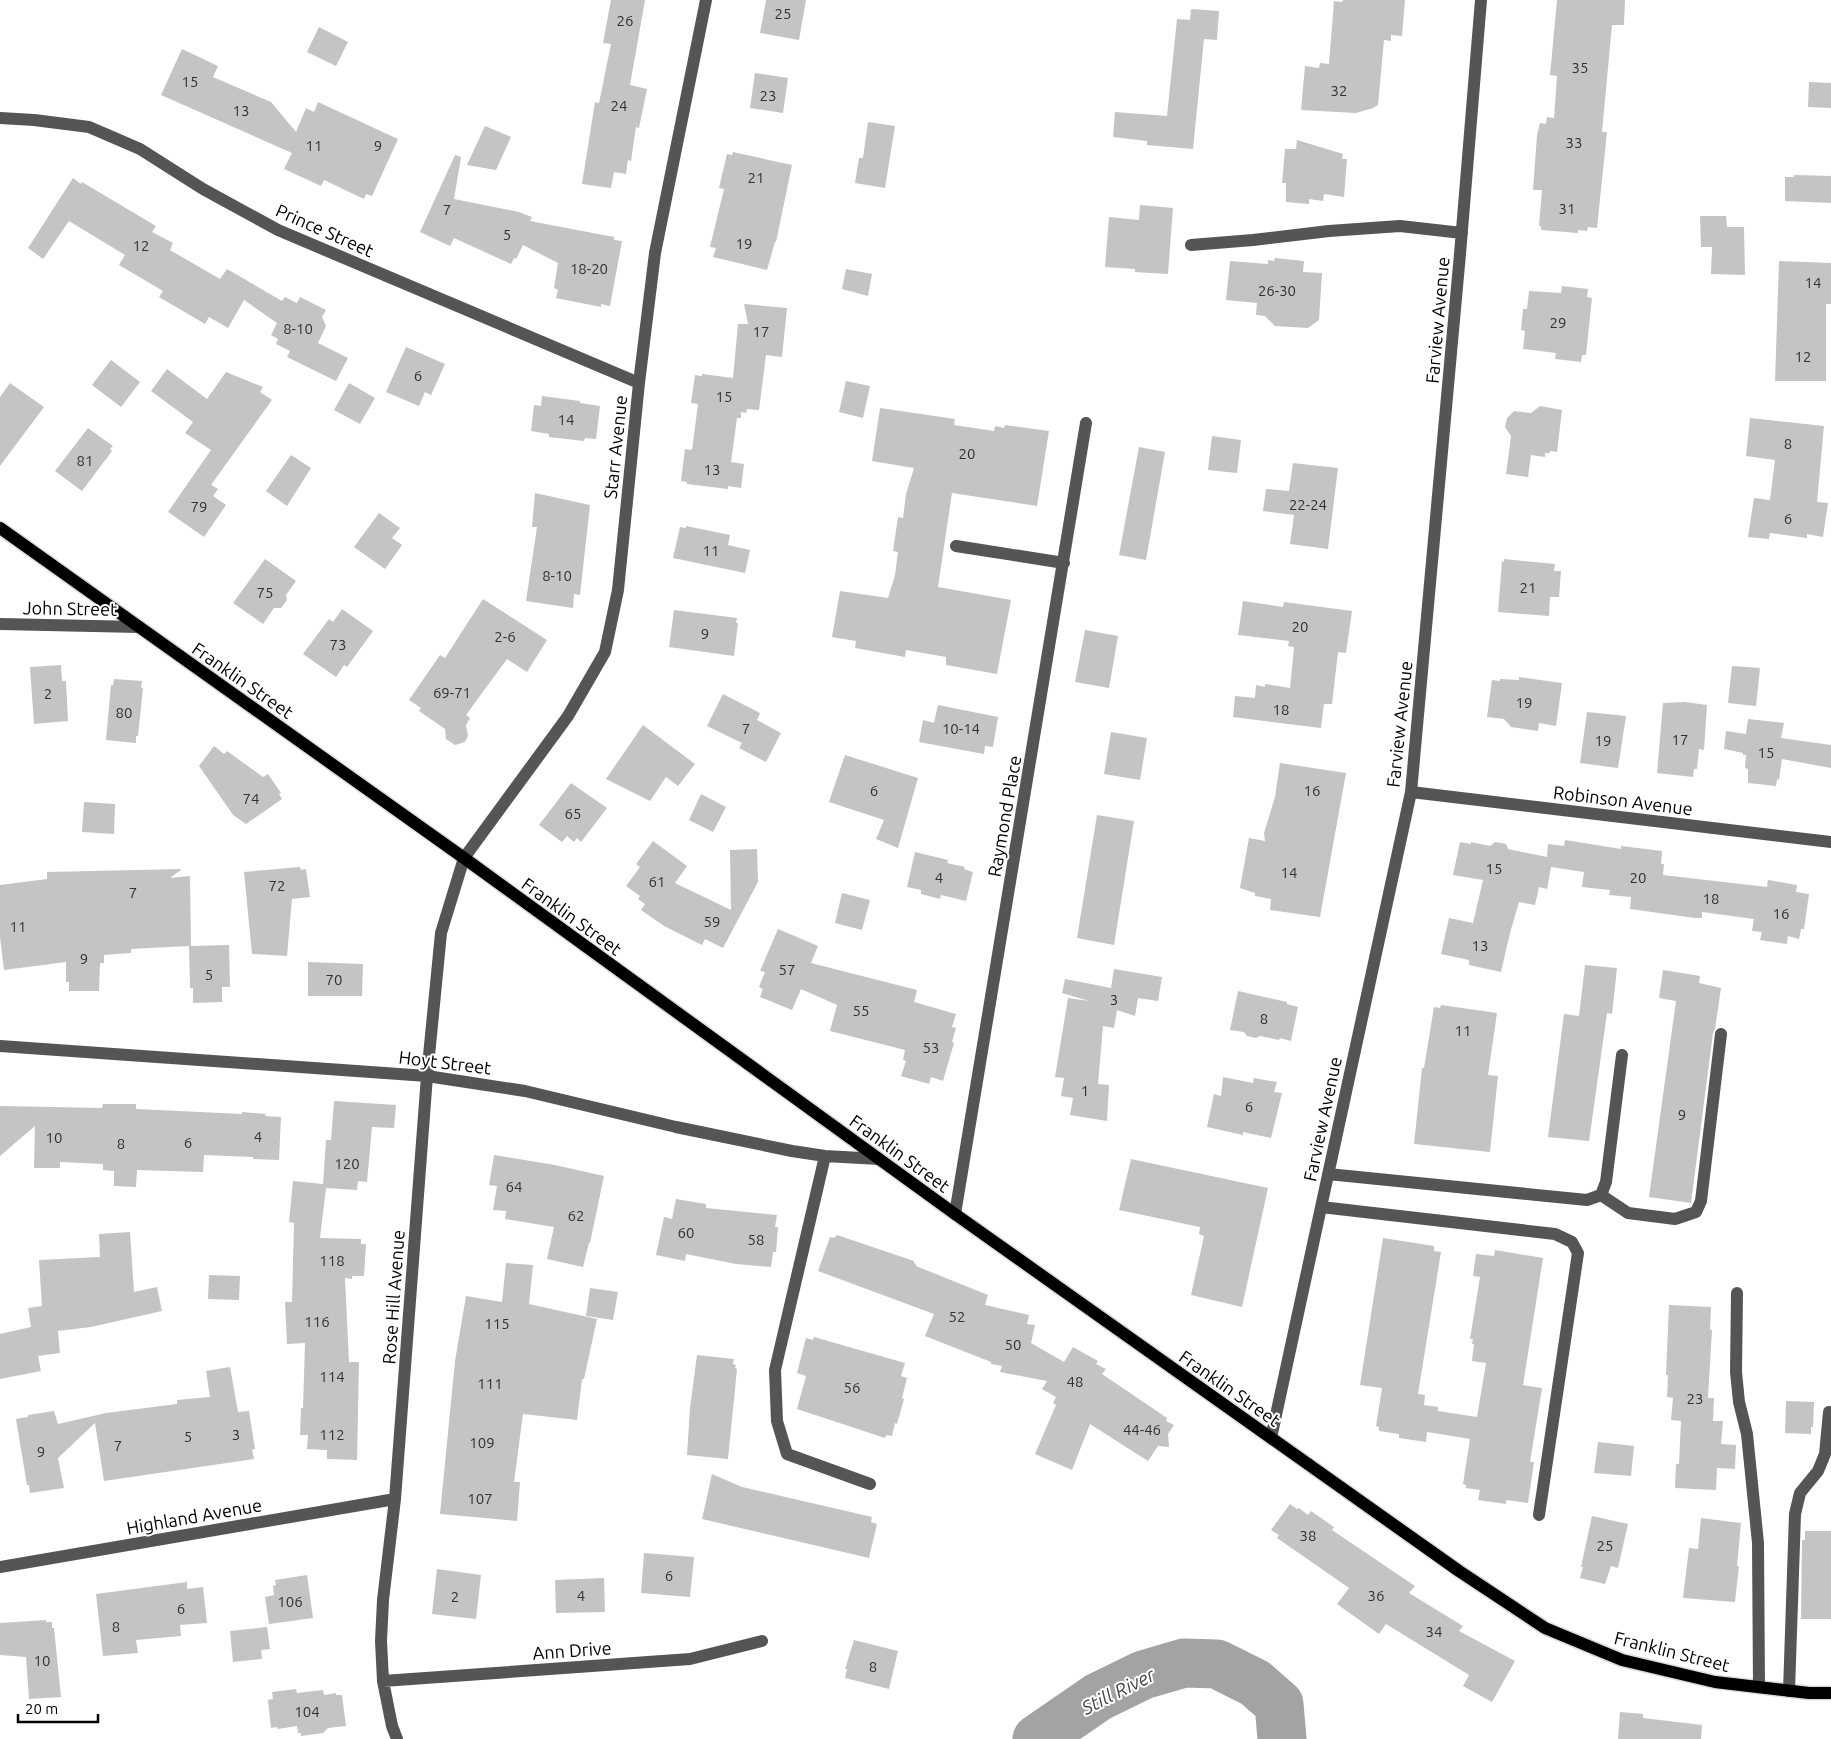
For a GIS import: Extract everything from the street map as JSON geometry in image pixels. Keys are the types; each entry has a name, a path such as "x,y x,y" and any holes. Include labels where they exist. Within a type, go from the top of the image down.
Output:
{"main road":[{"name":"Franklin Street","path":"0,528 464,858 955,1214 1459,1571 1545,1628 1622,1660 1715,1682 1831,1694"}],"street":[{"name":"Starr Avenue","path":"464,858 568,716 605,652 618,590 639,383 655,252 706,0"},
{"name":"Farview Avenue","path":"1270,1438 1411,792 1462,233 1481,0"},
{"name":"Prince Street","path":"0,118 89,127 140,149 203,189 278,230 639,383"},
{"path":"1191,245 1400,226 1462,233"},
{"name":"Raymond Place","path":"955,1214 1086,423"},
{"path":"956,546 1064,563"},
{"name":"John Street","path":"0,624 139,627"},
{"name":"Robinson Avenue","path":"1411,792 1831,842"},
{"name":"Rose Hill Avenue","path":"397,1739 392,1726 383,1681 381,1641 383,1600 395,1499 427,1076 441,933 464,858"},
{"path":"1601,1195 1628,1213 1675,1219 1696,1212 1701,1201 1721,1034"},
{"name":"Hoyt Street","path":"0,1046 427,1076 526,1091 676,1127 792,1151 825,1156 878,1159"},
{"path":"1328,1174 1587,1200 1601,1195 1606,1182 1622,1055"},
{"path":"825,1156 775,1370 777,1421 787,1454 870,1484"},
{"path":"1320,1207 1555,1234 1572,1242 1578,1253 1539,1515"},
{"path":"1737,1293 1736,1372 1739,1402 1747,1434 1758,1543 1759,1687"},
{"path":"1789,1691 1795,1514 1800,1493 1818,1471 1825,1454 1829,1412"},
{"name":"Highland Avenue","path":"0,1567 395,1499"},
{"name":"Ann Drive","path":"383,1681 690,1659 762,1641"}],"building":[{"path":"611,0 645,0 630,85 647,89 639,128 636,127 631,161 628,160 626,174 614,172 611,188 582,184 595,102 599,103 611,44 603,43"},
{"path":"766,0 806,0 799,40 760,33"},
{"path":"1343,0 1405,0 1402,36 1391,35 1391,41 1384,40 1378,105 1356,113 1301,110 1305,66 1319,68 1320,63 1329,64 1334,1 1342,2"},
{"path":"1557,0 1625,0 1624,25 1612,25 1602,132 1607,132 1597,228 1588,227 1587,231 1578,230 1578,233 1541,230 1541,226 1539,226 1542,190 1533,190 1537,135 1540,123 1546,124 1547,117 1554,118 1557,76 1550,75"},
{"path":"1191,9 1219,11 1217,40 1204,39 1193,149 1147,145 1147,141 1113,137 1115,112 1167,116 1177,19 1190,20"},
{"path":"319,27 348,42 336,66 307,52"},
{"path":"182,49 218,66 213,77 271,102 296,132 306,108 314,112 318,102 398,139 372,196 366,194 364,199 324,180 321,186 284,169 292,153 161,95"},
{"path":"755,73 788,78 783,113 750,108"},
{"path":"1809,82 1831,83 1831,108 1808,107"},
{"path":"868,122 895,126 885,188 855,183 859,158 863,158"},
{"path":"485,126 511,137 496,170 467,165"},
{"path":"1297,140 1343,154 1342,159 1347,159 1344,197 1324,194 1323,201 1309,199 1309,204 1286,202 1286,183 1282,183 1285,149 1296,149"},
{"path":"733,152 792,165 776,242 767,270 713,257 716,248 710,247 724,189 719,188 727,154 732,155"},
{"path":"455,155 461,157 454,199 519,212 532,217 530,221 614,237 614,240 622,241 610,306 601,304 601,307 556,298 558,290 554,288 558,263 523,245 516,259 514,258 511,264 454,238 450,246 420,232"},
{"path":"1794,175 1831,176 1831,203 1785,201 1785,177 1794,177"},
{"path":"73,178 156,226 152,232 173,243 170,250 220,279 227,269 282,301 285,297 297,303 300,297 326,310 322,317 326,326 318,343 348,358 336,381 287,357 290,351 276,344 278,339 271,335 277,323 244,300 228,328 209,317 205,324 159,297 163,291 119,265 125,255 69,221 43,259 28,248"},
{"path":"1140,205 1173,208 1168,274 1135,272 1135,269 1105,267 1109,217 1139,220"},
{"path":"1700,216 1726,216 1727,227 1744,227 1745,275 1711,274 1712,247 1701,247"},
{"path":"1275,258 1304,261 1303,272 1322,273 1319,320 1308,328 1275,326 1265,316 1256,315 1257,303 1226,300 1230,261 1268,264 1268,260 1274,261"},
{"path":"1779,261 1831,263 1831,304 1826,304 1826,381 1775,381"},
{"path":"846,269 872,274 868,296 842,289"},
{"path":"1562,286 1588,289 1587,297 1592,298 1586,355 1582,355 1581,362 1555,359 1556,353 1523,349 1525,331 1521,330 1523,309 1527,309 1529,291 1561,293"},
{"path":"744,304 787,308 782,357 766,355 759,410 747,409 746,413 741,412 741,418 737,418 731,462 744,464 741,488 728,486 728,489 687,484 687,482 681,481 685,449 692,450 698,404 691,403 695,375 702,376 702,374 733,378 738,324 748,324"},
{"path":"406,347 445,364 431,395 425,392 419,406 386,392"},
{"path":"111,360 140,382 121,407 92,385"},
{"path":"167,369 207,399 226,372 263,387 260,392 272,400 211,485 218,489 213,496 226,505 204,537 168,512 211,450 185,433 193,422 151,391"},
{"path":"846,381 870,386 863,418 839,412"},
{"path":"10,383 44,407 0,466 0,397"},
{"path":"349,383 375,398 360,424 334,410"},
{"path":"542,396 580,401 580,403 600,406 596,439 585,438 584,441 549,437 549,434 531,431 534,405 541,406"},
{"path":"1540,406 1562,410 1557,452 1550,451 1550,453 1545,453 1545,457 1531,455 1528,477 1506,474 1511,436 1505,427 1507,418 1514,411 1531,413"},
{"path":"880,408 955,419 954,425 994,431 995,426 1004,428 1005,425 1049,431 1037,506 952,493 938,587 1011,600 997,674 946,665 946,657 906,650 905,657 855,648 856,641 832,637 840,591 888,598 895,575 898,552 893,551 898,517 903,518 906,494 914,468 872,461"},
{"path":"1750,418 1824,426 1817,502 1828,503 1823,537 1807,534 1807,538 1770,533 1769,539 1748,537 1754,498 1770,500 1775,460 1746,456"},
{"path":"88,428 113,446 110,449 112,451 82,491 55,471"},
{"path":"1212,436 1241,440 1237,473 1208,470"},
{"path":"1139,447 1165,452 1146,560 1119,555"},
{"path":"291,455 311,468 287,506 266,491"},
{"path":"1293,463 1338,468 1328,549 1290,544 1294,515 1263,511 1266,489 1289,491"},
{"path":"535,493 590,505 580,595 574,594 573,608 526,601 537,527 532,527"},
{"path":"379,513 400,528 392,538 402,545 385,569 354,547"},
{"path":"686,526 730,535 728,545 750,550 745,573 673,558 680,527 686,528"},
{"path":"265,559 296,581 286,595 287,600 281,608 274,608 263,624 233,603"},
{"path":"1504,559 1555,564 1554,571 1561,571 1559,597 1550,597 1549,616 1498,612 1502,561 1504,562"},
{"path":"483,599 547,640 527,672 507,659 466,715 470,718 466,725 468,736 465,742 455,745 446,739 445,729 419,711 421,708 409,700 440,655 445,658"},
{"path":"1243,601 1283,607 1284,602 1352,611 1346,653 1338,652 1332,704 1324,704 1321,728 1233,717 1235,696 1255,698 1256,685 1265,687 1265,684 1290,688 1294,647 1288,646 1289,641 1238,635"},
{"path":"342,609 373,631 347,667 344,665 336,677 303,654 329,619 333,622"},
{"path":"674,610 737,618 734,656 669,647"},
{"path":"1085,630 1118,636 1109,688 1075,682"},
{"path":"61,665 62,681 66,681 68,721 34,724 30,667"},
{"path":"1732,666 1760,668 1756,706 1728,703"},
{"path":"1519,677 1562,683 1556,726 1539,723 1538,731 1511,727 1504,719 1487,717 1492,680 1519,680"},
{"path":"114,679 142,681 141,688 143,688 136,743 106,740 111,685 113,685"},
{"path":"723,694 760,713 757,720 781,733 766,762 739,748 742,743 707,726"},
{"path":"1685,702 1707,705 1704,750 1699,749 1697,769 1694,769 1693,777 1657,773 1663,703"},
{"path":"938,705 998,717 993,747 985,746 984,754 919,742 923,720 934,723"},
{"path":"1587,712 1626,716 1618,768 1580,763"},
{"path":"1748,719 1784,723 1781,738 1831,745 1831,768 1782,759 1779,780 1777,779 1776,786 1748,783 1748,769 1745,768 1746,755 1724,749 1726,731 1746,734"},
{"path":"643,725 695,764 678,786 666,777 650,801 606,779"},
{"path":"1111,732 1147,738 1140,780 1104,774"},
{"path":"214,746 224,754 227,751 263,777 268,774 281,793 279,794 282,799 246,824 233,815 199,766"},
{"path":"845,755 918,778 898,848 876,839 884,820 829,802"},
{"path":"1280,763 1346,773 1320,917 1270,910 1271,899 1255,896 1255,893 1240,888 1249,838 1265,841 1264,833 1275,797"},
{"path":"571,783 607,808 581,842 577,838 574,842 567,836 562,842 539,825"},
{"path":"701,794 726,807 713,832 689,820"},
{"path":"84,802 115,804 114,834 82,832"},
{"path":"1097,815 1134,821 1114,945 1077,938"},
{"path":"1565,840 1621,849 1621,846 1662,851 1661,864 1664,864 1663,875 1767,887 1768,880 1797,885 1796,892 1809,894 1804,929 1801,929 1799,939 1788,936 1787,944 1760,940 1762,932 1752,931 1754,919 1702,912 1702,918 1695,918 1630,909 1631,897 1609,895 1610,890 1582,887 1584,872 1551,867 1547,889 1539,887 1535,905 1519,902 1501,972 1469,965 1469,960 1441,954 1449,918 1473,923 1483,880 1453,875 1460,842 1490,846 1495,842 1506,844 1508,849 1547,857 1548,844 1564,846"},
{"path":"653,841 687,866 675,883 731,910 730,850 757,849 758,882 723,948 705,939 702,945 664,926 641,910 645,904 638,899 640,896 626,886 640,867 636,864"},
{"path":"915,852 948,860 947,863 965,867 964,869 973,872 966,901 941,895 940,899 921,894 921,890 907,887"},
{"path":"300,867 301,870 306,869 310,897 292,899 287,956 252,954 244,872"},
{"path":"182,869 170,878 190,876 191,946 229,945 230,987 222,987 222,1002 193,1003 193,988 190,988 189,946 131,949 131,953 104,955 104,963 100,963 99,991 69,991 69,982 66,982 66,962 4,970 0,937 0,885 47,879 47,872"},
{"path":"842,893 870,900 862,930 835,923"},
{"path":"778,929 818,946 811,963 917,990 914,1002 956,1014 952,1027 956,1028 952,1042 954,1043 943,1081 931,1077 929,1084 901,1076 906,1061 903,1060 905,1050 830,1031 837,1005 801,989 792,1010 760,997 763,989 759,987 765,972 760,971"},
{"path":"308,962 363,964 362,996 308,996"},
{"path":"1585,965 1617,968 1612,1014 1607,1013 1589,1141 1548,1137 1564,1014 1579,1016"},
{"path":"1114,969 1162,977 1158,1001 1138,998 1135,1016 1117,1010 1114,1028 1103,1026 1098,1084 1109,1085 1107,1121 1070,1115 1073,1098 1061,1096 1064,1078 1055,1077 1068,998 1089,1001 1062,993 1065,979 1111,988"},
{"path":"1663,970 1700,976 1699,983 1721,988 1713,1033 1691,1203 1649,1197 1676,1001 1659,998"},
{"path":"1238,991 1287,1002 1287,1004 1298,1007 1291,1041 1260,1036 1256,1038 1247,1036 1244,1032 1230,1030"},
{"path":"1441,1005 1497,1013 1488,1075 1498,1076 1490,1152 1414,1144 1422,1068 1424,1068 1434,1007 1440,1008"},
{"path":"1223,1077 1253,1083 1254,1078 1277,1082 1274,1092 1282,1093 1271,1138 1243,1132 1243,1135 1207,1127 1214,1094 1221,1096"},
{"path":"334,1101 396,1105 394,1128 372,1127 367,1182 358,1181 357,1190 326,1188 320,1238 361,1239 361,1244 366,1244 364,1276 352,1276 352,1279 345,1278 349,1362 359,1362 357,1460 327,1459 327,1450 307,1449 308,1435 300,1435 301,1408 303,1408 305,1343 287,1344 285,1302 292,1302 294,1223 289,1222 293,1181 323,1184 326,1140 331,1140"},
{"path":"103,1104 136,1104 136,1109 242,1114 242,1112 281,1117 279,1160 204,1155 203,1172 137,1170 136,1187 114,1186 114,1171 103,1170 103,1164 60,1162 60,1168 34,1168 35,1126 0,1156 0,1106 102,1108"},
{"path":"494,1155 555,1165 604,1176 583,1267 547,1259 554,1227 505,1219 506,1211 493,1210 497,1186 489,1185"},
{"path":"1131,1159 1268,1188 1242,1307 1191,1295 1204,1236 1199,1234 1200,1227 1119,1210"},
{"path":"676,1199 706,1204 706,1208 777,1215 775,1227 778,1227 776,1252 773,1252 771,1267 736,1264 686,1254 685,1261 656,1255 664,1217 672,1219"},
{"path":"130,1232 134,1292 157,1287 162,1311 91,1327 58,1331 60,1353 38,1356 41,1371 0,1379 0,1334 31,1327 28,1308 42,1306 39,1260 100,1257 99,1234"},
{"path":"837,1235 914,1261 916,1266 988,1295 985,1305 1029,1315 1027,1324 1035,1325 1031,1343 1064,1362 1073,1347 1098,1361 1096,1364 1106,1369 1102,1374 1167,1418 1166,1421 1174,1425 1168,1434 1169,1447 1158,1446 1148,1461 1090,1424 1072,1470 1035,1454 1056,1405 1053,1403 1056,1397 1042,1389 1047,1381 1000,1372 1002,1366 991,1364 991,1362 925,1336 934,1314 818,1271 830,1237 834,1238"},
{"path":"1383,1238 1434,1246 1434,1251 1441,1252 1418,1394 1425,1395 1424,1405 1438,1407 1438,1411 1477,1417 1486,1363 1472,1361 1474,1344 1472,1344 1473,1339 1470,1339 1480,1277 1473,1276 1476,1254 1494,1256 1495,1250 1543,1258 1523,1385 1542,1388 1530,1462 1534,1462 1528,1503 1506,1500 1506,1504 1478,1500 1480,1490 1466,1488 1466,1485 1463,1484 1470,1439 1427,1432 1426,1442 1399,1438 1399,1434 1379,1431 1379,1427 1376,1426 1382,1388 1360,1385"},
{"path":"506,1263 533,1265 529,1304 597,1319 584,1379 582,1379 577,1420 523,1414 514,1482 520,1482 517,1521 440,1514 455,1361 466,1296 502,1302"},
{"path":"209,1275 240,1276 239,1300 208,1299"},
{"path":"590,1288 618,1292 613,1320 586,1316"},
{"path":"1669,1305 1711,1307 1710,1330 1712,1330 1708,1398 1714,1398 1713,1421 1723,1421 1721,1444 1736,1445 1735,1469 1717,1468 1716,1490 1675,1488 1676,1464 1679,1464 1681,1421 1671,1420 1673,1398 1667,1397"},
{"path":"814,1337 905,1363 901,1376 907,1378 902,1398 904,1399 892,1436 886,1435 885,1438 797,1409 806,1376 797,1373 806,1338 813,1340"},
{"path":"697,1355 734,1359 733,1364 736,1365 728,1459 687,1455 690,1408"},
{"path":"230,1367 238,1412 249,1411 255,1449 252,1450 254,1459 104,1481 95,1423 58,1458 64,1488 30,1493 16,1419 54,1411 58,1424 106,1413 177,1404 177,1400 210,1397 206,1371"},
{"path":"1786,1401 1814,1402 1811,1434 1785,1433"},
{"path":"1598,1442 1634,1446 1631,1476 1594,1473"},
{"path":"712,1474 742,1487 872,1517 871,1522 877,1524 869,1558 702,1519"},
{"path":"1290,1504 1308,1515 1311,1511 1334,1527 1332,1530 1415,1586 1409,1593 1463,1626 1459,1631 1515,1661 1492,1702 1463,1686 1469,1675 1386,1624 1379,1634 1337,1604 1349,1588 1277,1538 1279,1535 1271,1530"},
{"path":"1592,1516 1628,1524 1618,1568 1611,1566 1605,1584 1580,1578"},
{"path":"1701,1518 1741,1523 1735,1602 1683,1598 1689,1548 1698,1549"},
{"path":"1805,1531 1831,1531 1831,1619 1801,1619 1802,1540 1805,1540"},
{"path":"644,1553 694,1557 690,1597 641,1593"},
{"path":"437,1569 481,1575 476,1619 432,1614"},
{"path":"307,1575 313,1618 269,1624 265,1597 274,1595 273,1586 276,1585 275,1580"},
{"path":"604,1578 605,1612 556,1613 555,1580"},
{"path":"187,1582 187,1589 203,1587 207,1623 180,1625 181,1636 136,1640 138,1653 103,1656 96,1594"},
{"path":"46,1620 46,1622 52,1622 52,1628 54,1628 61,1697 29,1699 26,1657 0,1655 0,1623"},
{"path":"267,1627 270,1649 261,1650 262,1659 233,1662 230,1631"},
{"path":"854,1640 898,1651 889,1689 845,1678 847,1669 845,1669"},
{"path":"296,1689 297,1693 323,1690 324,1695 336,1693 336,1695 342,1695 346,1726 328,1728 323,1733 301,1736 301,1733 298,1733 297,1726 278,1729 277,1727 271,1728 268,1700 273,1699 272,1692"},
{"path":"1620,1712 1643,1714 1643,1718 1702,1725 1701,1739 1618,1739"}],"waterway":[{"name":"Still River","path":"1037,1739 1098,1697 1143,1675 1184,1663 1217,1664 1255,1683 1279,1704 1282,1739"}]}
